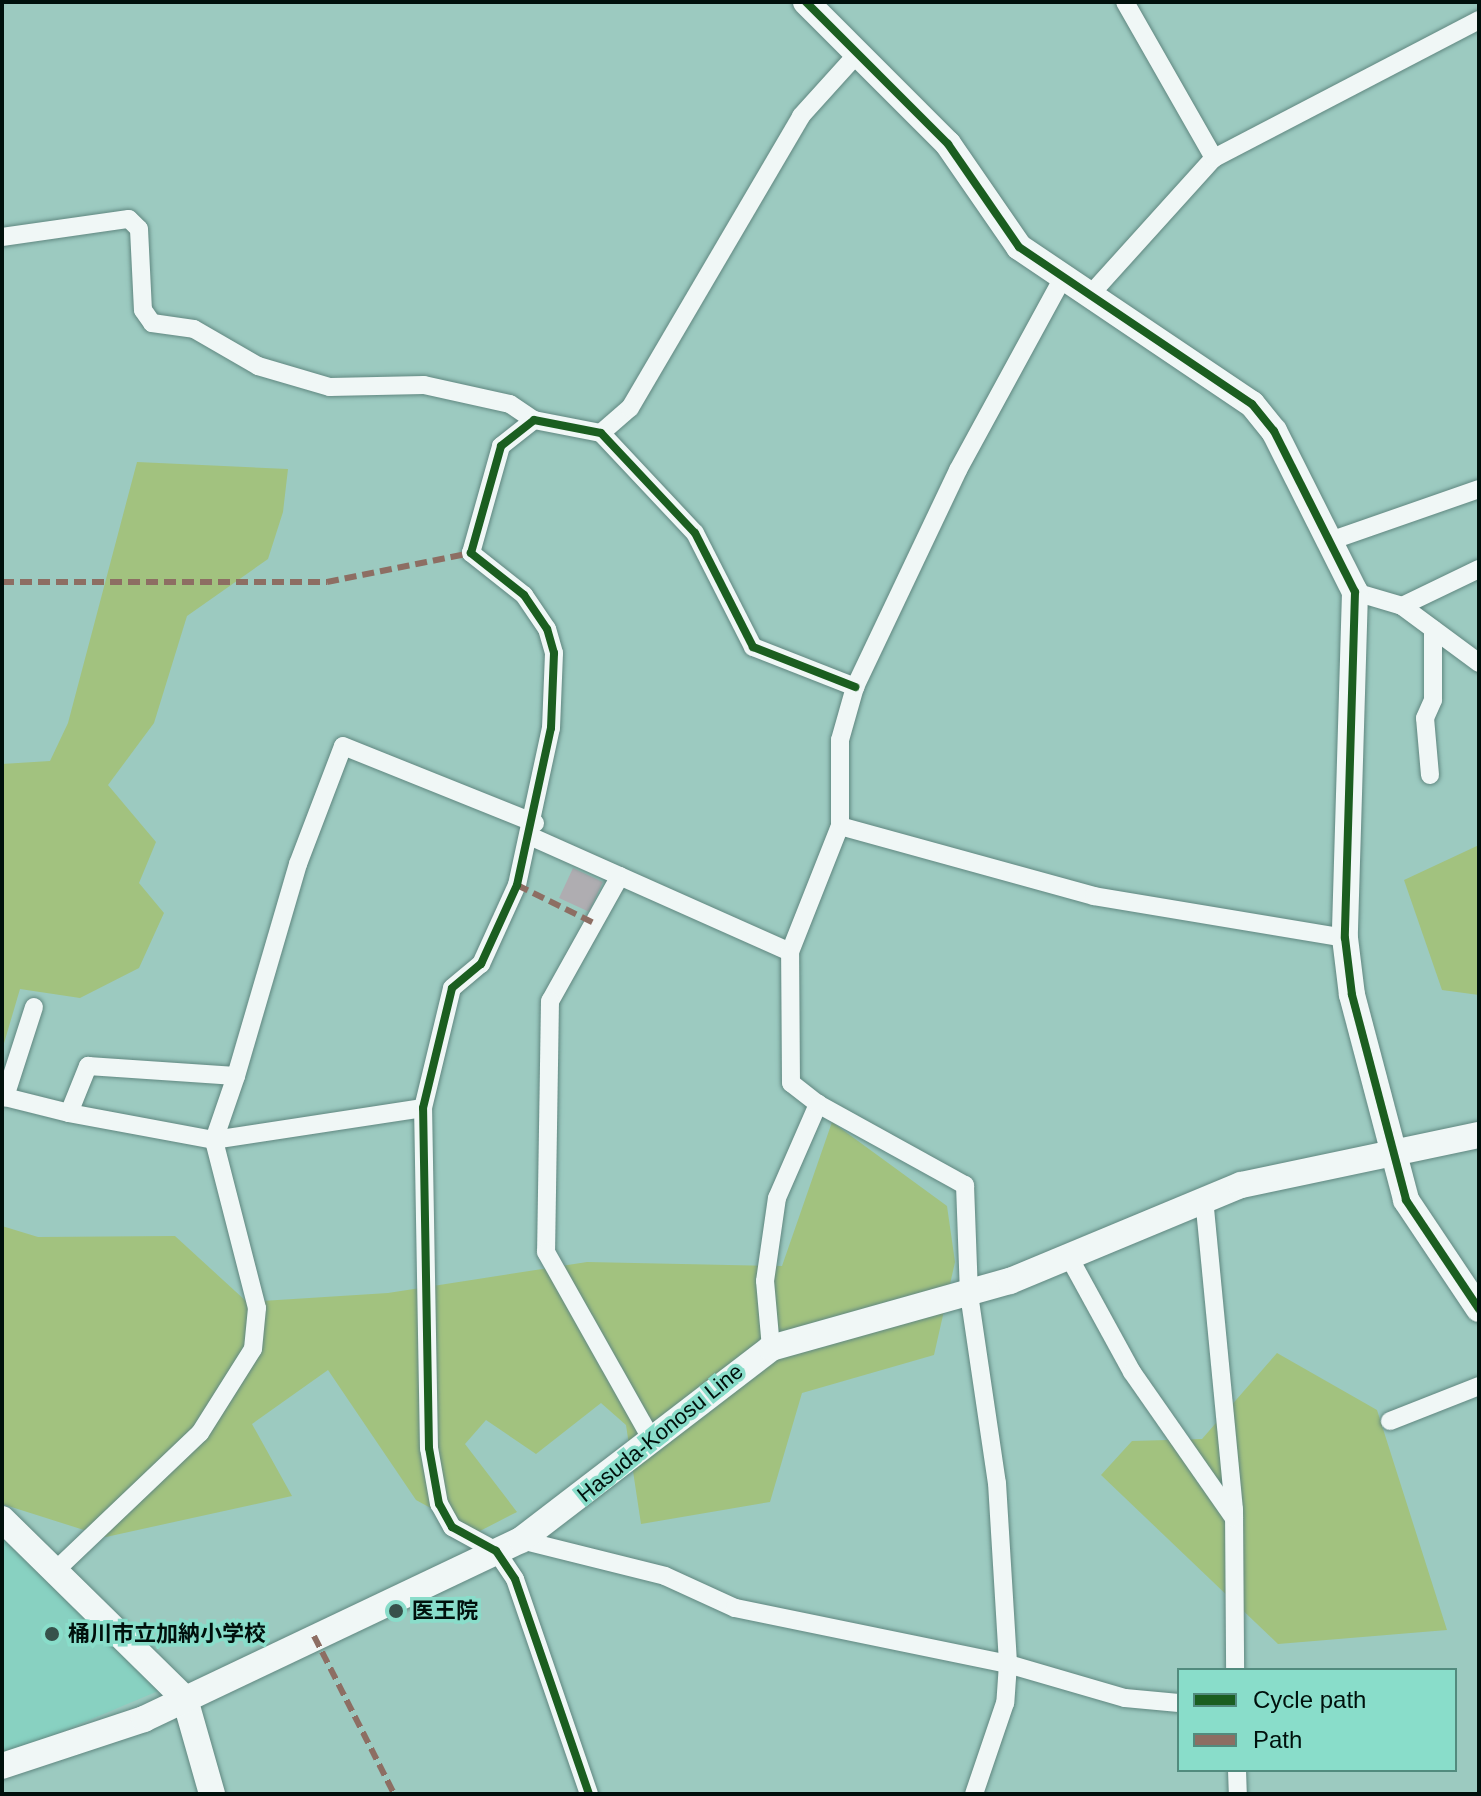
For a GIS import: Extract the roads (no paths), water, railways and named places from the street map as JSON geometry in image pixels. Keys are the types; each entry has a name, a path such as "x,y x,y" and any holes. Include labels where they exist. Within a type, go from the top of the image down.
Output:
{"street":[{"path":"806,2 948,144 1019,247 1061,281 1090,295 1252,404 1274,431 1327,542 1355,592 1345,938 1390,1149 1412,1211 1479,1309"},
{"path":"1125,2 1214,158"},
{"path":"1090,295 1214,158 1479,20"},
{"path":"601,433 630,408 801,116 858,53"},
{"path":"2,237 129,219 139,229 143,310 152,323 194,329 258,366 330,387 424,385 510,404 534,420 601,433 695,533 753,647 855,687"},
{"path":"974,1794 1005,1703 1008,1664 997,1483 969,1294 965,1185 818,1104 791,1083 790,952 840,826 840,740 855,687 958,470 1061,281"},
{"path":"534,420 501,446 471,553 524,595 554,653 534,830 481,964 452,988 423,1108 429,1448 439,1504 452,1527 496,1551 515,1579 589,1794"},
{"path":"1327,542 1479,489"},
{"path":"1402,606 1479,569"},
{"path":"1355,592 1402,606 1479,663"},
{"path":"1430,775 1425,718 1433,700 1433,629"},
{"path":"55,1571 200,1433 253,1349 257,1308 214,1140 236,1076 298,864 343,746 534,830 620,876 790,952"},
{"path":"840,826 1094,896 1345,938"},
{"path":"620,876 550,1001 546,1252 651,1438"},
{"path":"34,1007 5,1097 69,1113 214,1140 423,1108"},
{"path":"69,1113 88,1066 236,1076"},
{"path":"771,1348 765,1281 777,1198 818,1104"},
{"name":"Hasuda-Konosu Line","path":"2,1766 95,1740 521,1540 771,1348 849,1321 969,1294 1069,1257 1204,1198 1390,1149 1479,1135"},
{"path":"1204,1198 1234,1518 1235,1668"},
{"path":"1069,1257 1132,1372 1234,1518"},
{"path":"1390,1421 1479,1386"},
{"path":"2,1519 185,1699 212,1794"},
{"path":"521,1540 665,1576 735,1608 1008,1664 1125,1698 1177,1703"},
{"path":"1237,1772 1238,1794"}],"place":[{"name":"医王院","path":"396,1611"},
{"name":"桶川市立加納小学校","path":"52,1634"}]}
